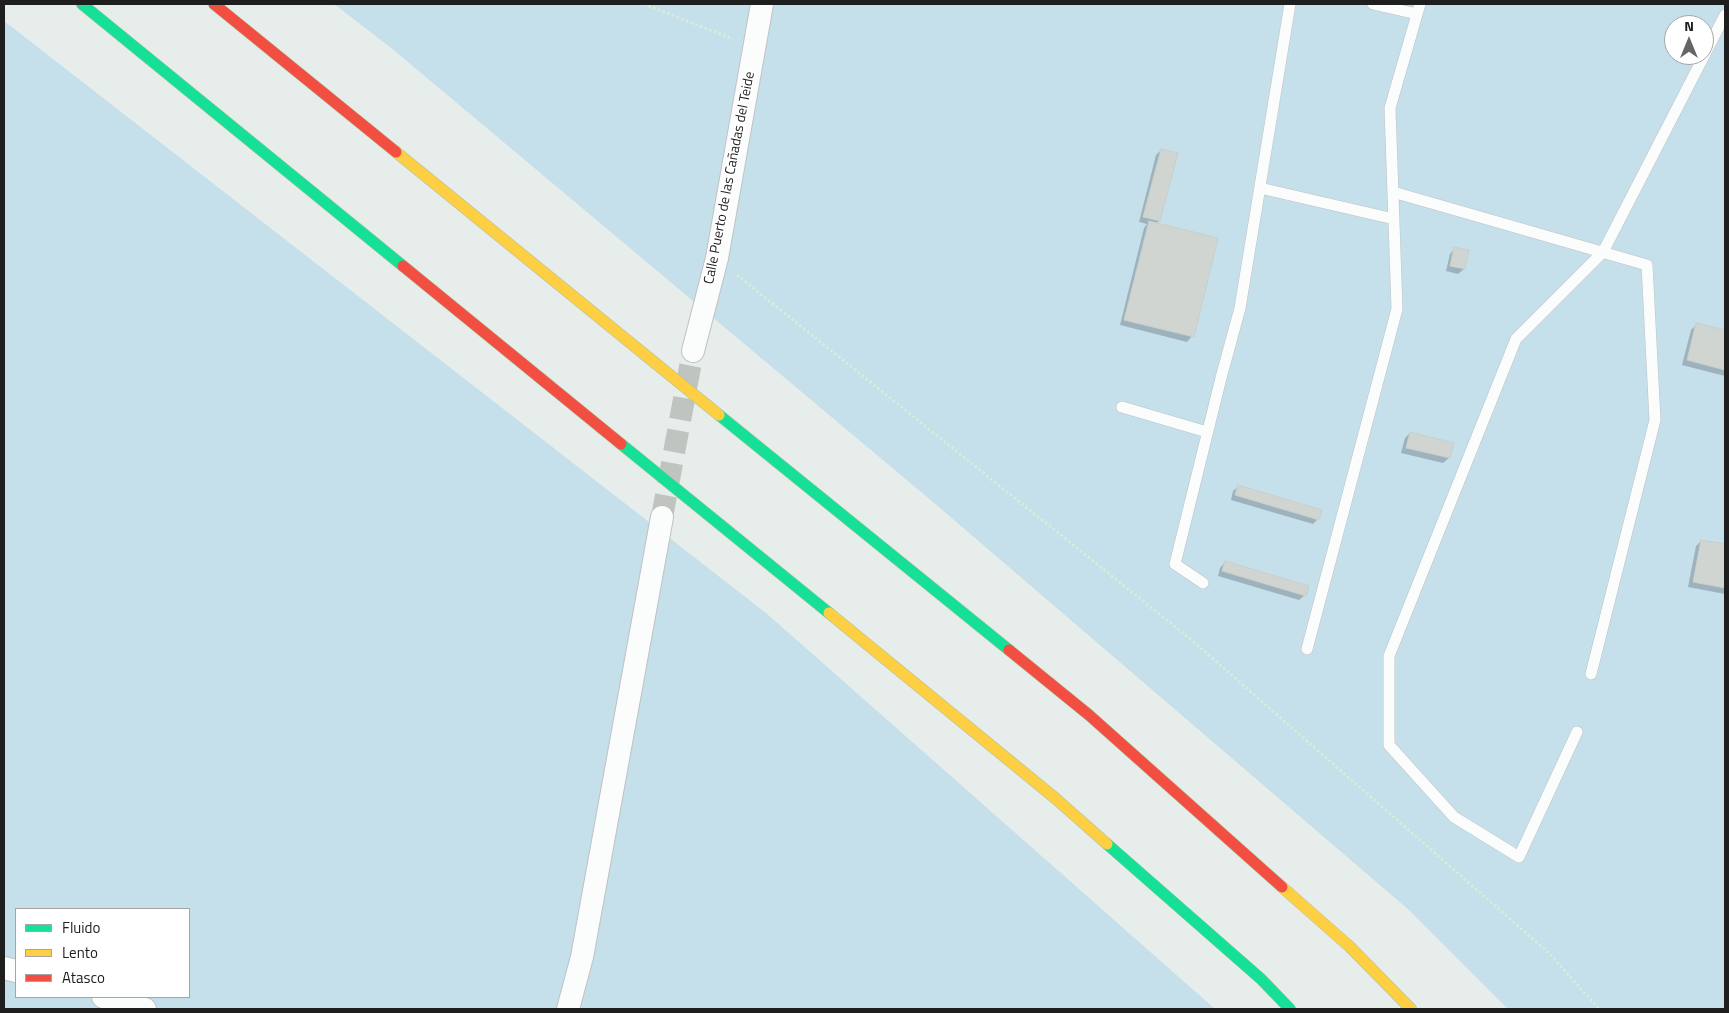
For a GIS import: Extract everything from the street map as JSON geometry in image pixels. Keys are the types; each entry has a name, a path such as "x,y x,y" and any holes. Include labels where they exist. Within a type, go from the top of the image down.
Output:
{"highway":[{"path":"82,4 1055,798 1261,979 1290,1009"},
{"path":"214,4 1089,715 1349,946 1411,1009"}],"street":[{"name":"Calle Puerto de las Cañadas del Teide","path":"693,351 717,258 762,4"},
{"path":"568,1009 582,957 662,517"},
{"path":"106,998 145,1009"}],"lane":[{"path":"1203,583 1175,564 1240,308 1290,4"},
{"path":"1307,649 1397,308 1390,108 1418,9 1373,4"},
{"path":"1577,732 1519,857 1454,817 1390,745 1390,656 1516,339 1603,252 1725,15"},
{"path":"1260,188 1394,219"},
{"path":"1393,192 1647,265 1655,420 1591,674"},
{"path":"1122,407 1207,432"}],"path":[{"path":"644,4 755,47"},
{"path":"717,258 1194,642 1550,954 1599,1009"}],"shaded area":[{"path":"334,4 1725,4 1725,1009 1508,1009 1409,910 933,502 390,47"},
{"path":"4,21 766,613 1215,1009 4,1009"}],"building":[{"path":"1161,149 1178,153 1160,221 1143,217"},
{"path":"1149,221 1218,238 1194,337 1124,320"},
{"path":"1454,247 1469,250 1465,269 1450,266"},
{"path":"1696,323 1725,330 1725,370 1687,360"},
{"path":"1410,432 1454,443 1450,458 1406,448"},
{"path":"1238,485 1322,510 1319,520 1235,495"},
{"path":"1701,540 1725,544 1725,588 1693,582"},
{"path":"1225,561 1309,586 1306,596 1222,571"}],"tunnel":[{"path":"662,517 693,351"}],"traffic: fast":[{"path":"82,4 403,266"},
{"path":"719,415 1009,650"},
{"path":"621,444 829,613"},
{"path":"1107,844 1261,979 1290,1009"}],"traffic: slow":[{"path":"396,152 719,415"},
{"path":"829,613 1055,798 1107,844"},
{"path":"1282,887 1349,946 1411,1009"}],"traffic: jam":[{"path":"214,4 396,152"},
{"path":"403,266 621,444"},
{"path":"1009,650 1089,715 1282,887"}]}
